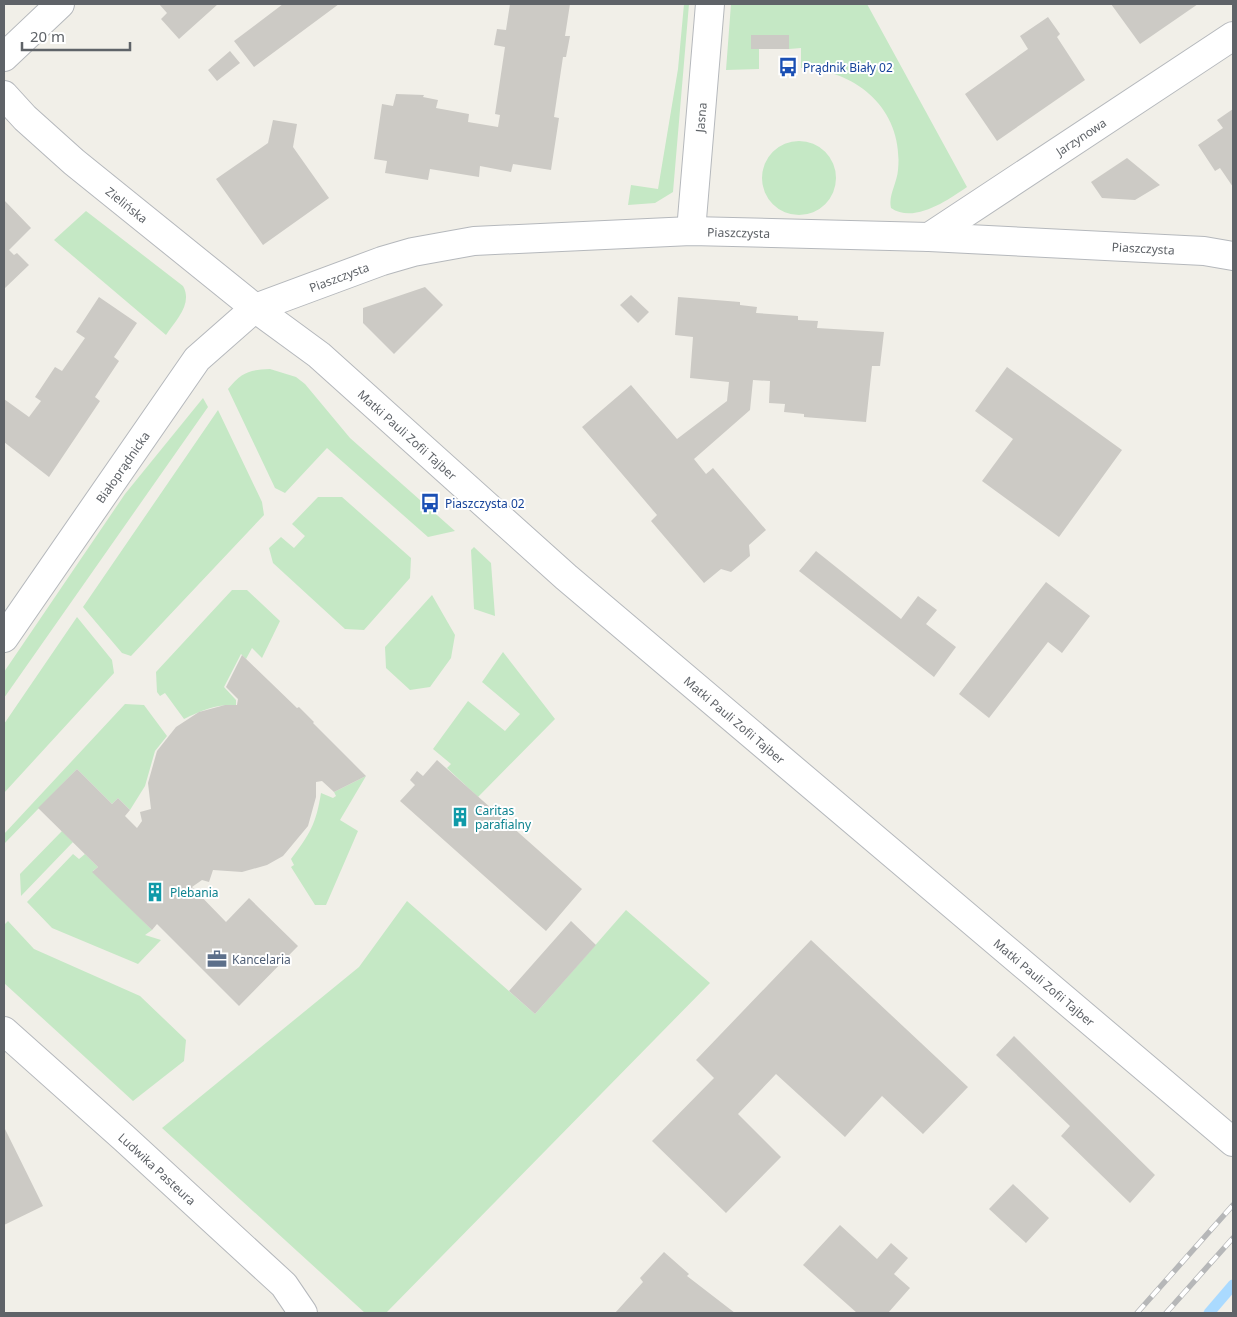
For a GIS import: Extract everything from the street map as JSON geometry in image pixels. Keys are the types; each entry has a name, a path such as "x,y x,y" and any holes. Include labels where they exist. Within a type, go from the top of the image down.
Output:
{"street":[{"path":"4,57 60,4"},
{"name":"Jasna","path":"691,231 710,4"},
{"name":"Jarzynowa","path":"929,238 1233,36"},
{"name":"Zielińska","path":"4,95 25,118 74,162 255,308"},
{"name":"Piaszczysta","path":"255,308 382,261 474,241 691,231 929,238 1204,251 1233,256"},
{"name":"Białoprądnicka","path":"4,638 197,359 255,308"},
{"name":"Matki Pauli Zofii Tajber","path":"255,308 319,355 566,577 1226,1136"},
{"name":"Ludwika Pasteura","path":"4,1031 284,1285 304,1313"}],"green space":[{"path":"684,4 689,4 673,192 655,203 628,205 631,185 658,189 678,69"},
{"path":"731,4 867,4 967,187 941,204 920,212 900,212 891,208 890,203 898,170 898,148 893,129 885,112 873,97 858,85 841,76 821,70 801,68 801,48 789,49 789,35 751,35 751,49 759,49 759,69 726,70"},
{"path":"799,141 820,147 830,157 836,178 830,199 820,209 799,215 778,209 768,199 762,178 768,157 778,147"},
{"path":"86,211 183,286 186,293 185,305 166,335 54,240"},
{"path":"270,369 296,377 305,384 350,438 455,531 428,537 327,448 285,493 275,488 228,389 246,373"},
{"path":"203,398 208,407 4,698 4,672 125,494"},
{"path":"218,410 262,502 264,515 131,656 122,653 83,607"},
{"path":"318,497 342,497 411,558 410,578 364,630 345,629 273,563 269,548 281,537 294,548 305,536 292,524"},
{"path":"474,547 491,563 495,616 474,609 471,550"},
{"path":"232,590 247,590 280,621 262,658 252,648 246,659 241,654 224,687 236,700 236,705 209,708 184,719 165,693 160,696 157,692 156,672"},
{"path":"432,595 455,635 451,658 430,687 410,690 386,668 385,647"},
{"path":"77,617 112,660 114,673 4,793 4,724"},
{"path":"503,652 555,719 478,797 447,768 451,764 433,749 468,701 505,731 520,714 482,682"},
{"path":"125,704 144,705 167,736 155,751 145,786 130,810 118,798 112,804 77,769 4,844 4,834"},
{"path":"366,776 340,820 358,831 326,905 315,905 291,867 294,865 291,859 311,828 317,813 321,793 333,798 336,796 334,792"},
{"path":"62,831 73,842 21,896 20,874"},
{"path":"73,854 79,859 85,854 98,867 93,871 152,930 145,935 161,940 138,964 52,928 27,902"},
{"path":"407,901 535,1014 626,910 710,983 386,1313 365,1313 162,1128 359,967"},
{"path":"8,921 34,949 140,996 186,1040 184,1061 133,1101 4,983 4,925"}],"building":[{"path":"159,4 218,4 179,39 161,19 167,13"},
{"path":"283,4 339,4 254,67 234,41"},
{"path":"510,4 570,4 565,36 570,36 566,57 563,57 554,117 559,118 551,170 513,164 511,172 480,166 479,177 430,169 428,180 385,173 387,161 374,159 382,104 393,106 396,94 424,95 423,97 438,100 436,108 469,114 468,122 498,127 500,115 495,114 505,47 494,45 497,29 506,30"},
{"path":"1111,4 1198,4 1140,44"},
{"path":"1048,17 1060,34 1057,37 1085,80 997,141 965,94 1028,49 1020,36"},
{"path":"751,35 789,35 789,49 751,49"},
{"path":"230,51 240,63 217,81 208,70"},
{"path":"1233,109 1233,187 1220,168 1215,171 1198,145 1223,128 1217,120"},
{"path":"273,120 297,124 293,147 329,198 263,245 216,179 268,143"},
{"path":"1127,158 1160,185 1135,200 1102,198 1091,182"},
{"path":"4,200 31,228 9,250 14,255 17,253 29,265 5,288"},
{"path":"425,287 443,305 394,354 363,323 363,308"},
{"path":"631,295 649,312 638,323 620,305"},
{"path":"99,297 137,323 114,357 119,361 95,397 100,401 49,477 4,442 4,399 29,417 41,401 35,397 55,367 62,371 85,338 76,332"},
{"path":"678,297 740,302 740,305 757,307 756,313 798,316 798,320 818,321 817,328 884,332 880,366 872,366 866,422 804,417 804,414 784,412 785,404 769,403 770,381 753,380 750,410 694,459 706,474 713,468 766,530 749,545 750,556 731,572 721,569 704,583 651,521 657,515 582,427 631,385 677,439 727,401 729,382 690,378 693,337 675,335"},
{"path":"1007,367 1122,450 1059,537 982,481 1013,439 975,411"},
{"path":"816,551 901,619 918,596 937,610 926,624 956,647 934,677 799,571"},
{"path":"1046,582 1090,616 1062,653 1048,642 989,718 959,694"},
{"path":"242,655 297,708 299,707 366,776 334,792 322,781 316,782 316,797 308,826 283,856 267,865 242,872 213,870 209,882 202,880 192,887 226,922 249,898 298,946 239,1006 157,924 152,930 92,872 98,867 38,808 77,769 112,804 118,798 130,810 125,816 137,828 142,821 140,812 151,809 148,783 157,751 176,727 199,712 225,705 237,705 238,699 226,687"},
{"path":"437,760 582,889 546,931 400,801 415,785 410,780 417,771 423,776"},
{"path":"571,921 596,945 535,1014 509,991"},
{"path":"811,940 968,1087 923,1134 882,1096 845,1137 776,1074 738,1114 781,1157 726,1213 652,1141 714,1078 696,1060"},
{"path":"1014,1036 1155,1175 1130,1203 1061,1136 1070,1126 996,1055"},
{"path":"4,1127 43,1206 4,1225"},
{"path":"1013,1184 1049,1218 1026,1243 989,1209"},
{"path":"840,1225 877,1259 891,1243 908,1258 894,1274 910,1288 888,1313 857,1313 803,1265"},
{"path":"664,1252 689,1274 687,1276 735,1313 615,1313 643,1282 640,1278"}],"waterway":[{"path":"1209,1313 1233,1285"}],"railway":[{"path":"1137,1313 1233,1205"},
{"path":"1166,1313 1233,1238"}],"place":[{"name":"Prądnik Biały 02","path":"788,67"},
{"name":"Piaszczysta 02","path":"430,503"},
{"name":"Caritas parafialny","path":"460,817"},
{"name":"Plebania","path":"155,892"},
{"name":"Kancelaria","path":"217,959"}]}
